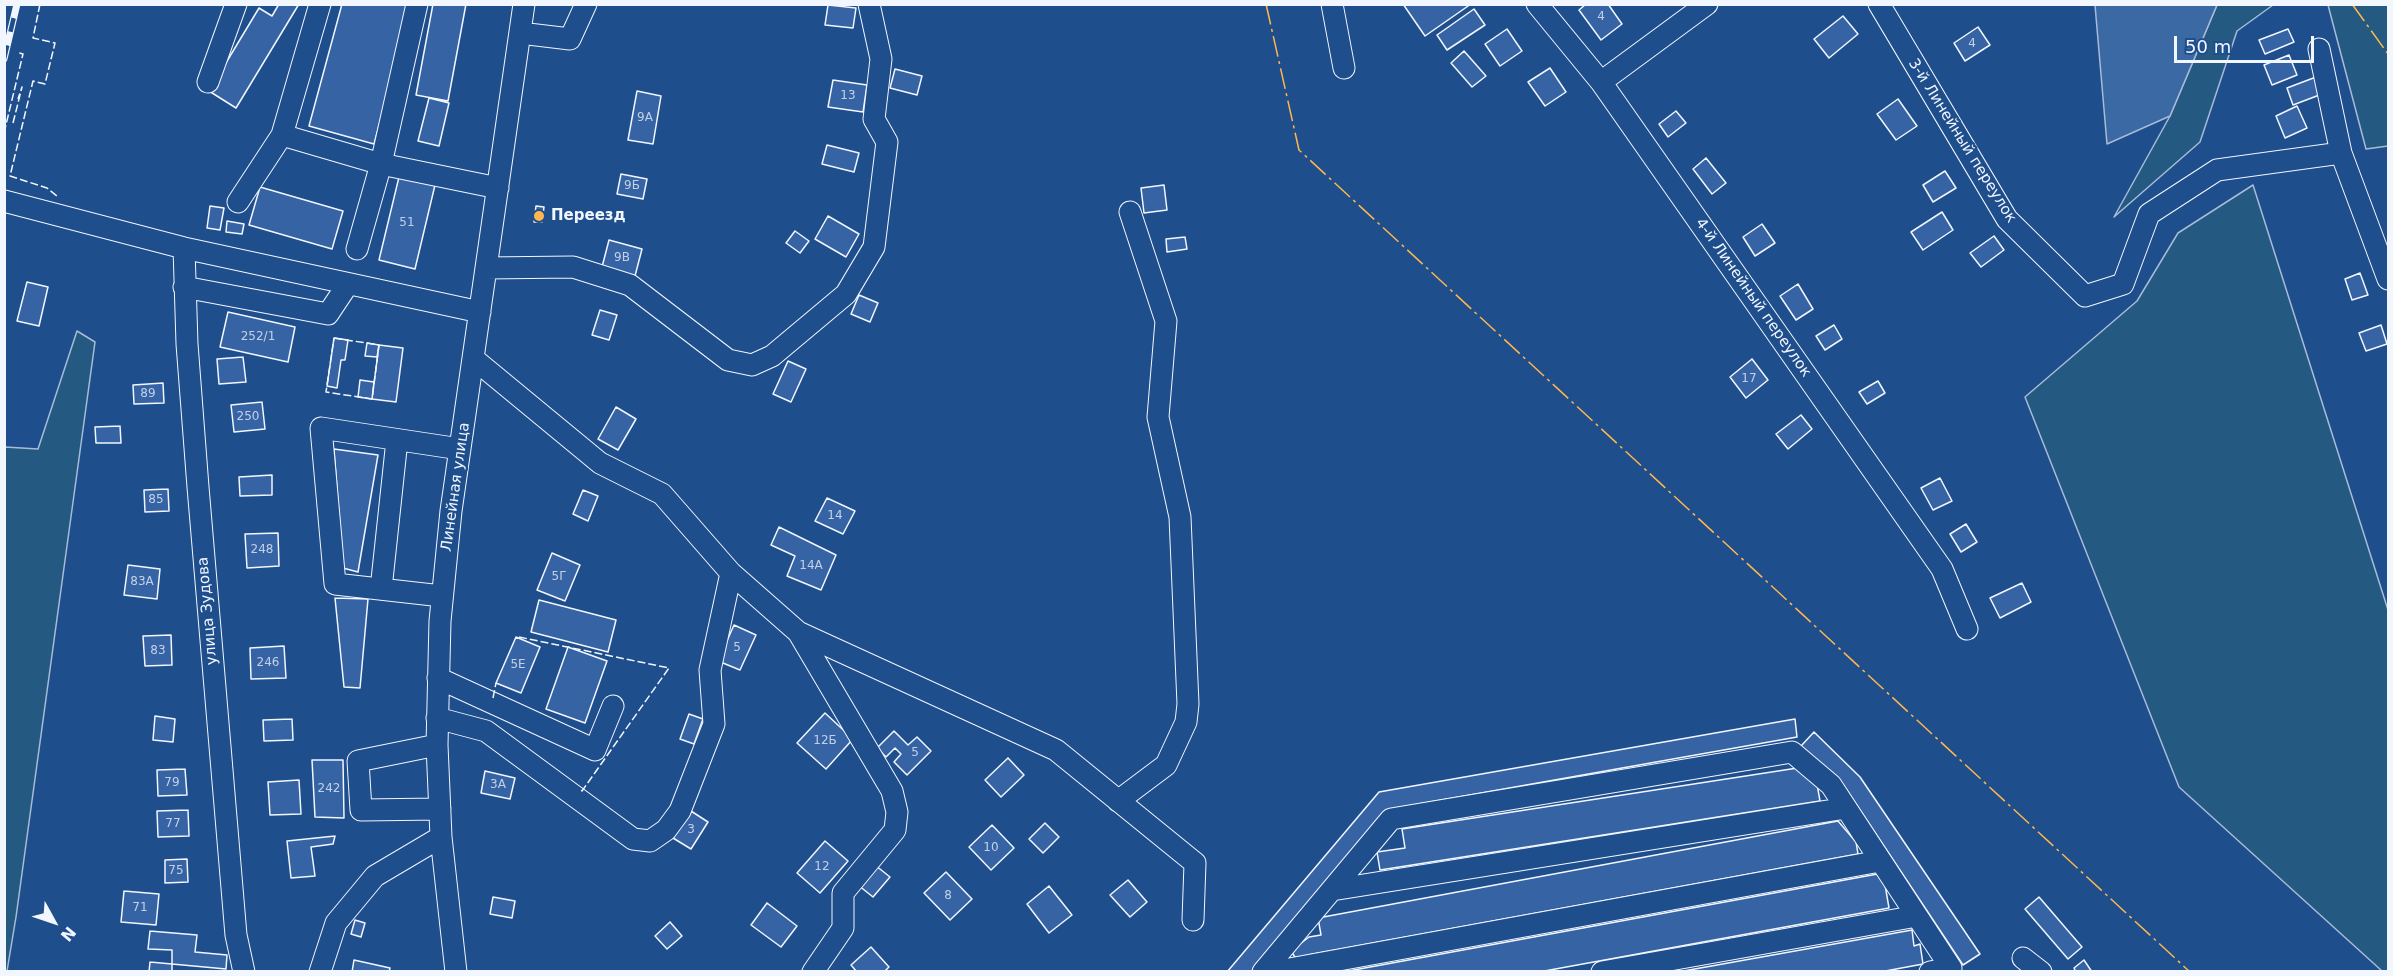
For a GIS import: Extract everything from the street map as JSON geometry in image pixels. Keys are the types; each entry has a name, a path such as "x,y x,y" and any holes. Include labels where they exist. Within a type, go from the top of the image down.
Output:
{"street":[{"path":"208,82 236,4"},
{"path":"238,202 282,135 320,4"},
{"path":"357,249 381,164 417,4"},
{"name":"Линейная улица","path":"456,972 441,837 437,745 442,596 460,449 524,4"},
{"path":"520,33 570,39 586,4"},
{"path":"486,268 573,267 630,285 728,360 752,365 772,356 846,294 874,247 887,142 874,119 881,59 869,4"},
{"path":"1332,4 1344,68"},
{"name":"4-й Линейный переулок","path":"1537,4 1601,82 1942,569 1967,628"},
{"path":"1601,82 1707,4"},
{"name":"3-й Линейный переулок","path":"1879,4 2007,219 2085,296 2123,284 2149,214 2217,170 2341,153"},
{"path":"2319,49 2341,153 2388,279"},
{"path":"282,135 381,164 498,188"},
{"path":"4,201 184,249 480,312"},
{"path":"1118,801 1166,765 1186,722 1188,704 1180,517 1158,417 1166,321 1131,212"},
{"name":"улица Зудова","path":"184,249 184,287 196,463 235,923 244,972"},
{"path":"184,287 328,314 348,284"},
{"path":"474,359 600,463 662,494 731,573 798,632 1056,750 1195,862 1193,920"},
{"path":"442,596 335,584 321,428 460,449"},
{"path":"381,589 397,440"},
{"path":"437,718 486,731 633,839 650,841 666,831 680,811 714,724 710,670 731,573"},
{"path":"798,632 869,756 892,791 897,812 895,830 843,893 843,928 813,972"},
{"path":"438,678 594,750 614,706"},
{"path":"437,745 358,762 361,810 440,809"},
{"path":"1263,972 1391,819 1792,752 1830,785 1950,968 1930,972"},
{"path":"1332,890 1846,808"},
{"path":"320,972 336,923 375,876 441,837"},
{"path":"1273,972 1880,861"},
{"path":"1602,972 1917,916"},
{"path":"2023,958 2041,972"}],"shaded area":[{"path":"2095,5 2217,5 2170,116 2107,144"},
{"path":"2217,5 2273,5 2237,31 2200,142 2114,217 2170,116"},
{"path":"2328,5 2388,5 2388,146 2366,149"},
{"path":"2253,185 2388,610 2388,971 2382,971 2179,787 2025,397 2137,301 2178,233"},
{"path":"77,331 95,342 16,917 7,971 5,971 5,447 38,449"}],"building":[{"path":"279,4 299,4 236,108 209,91 259,8 272,16"},
{"path":"342,4 412,4 374,144 309,126"},
{"path":"433,4 466,4 448,101 416,95"},
{"path":"1403,4 1471,4 1425,36"},
{"path":"1586,4 1608,4 1622,24 1601,40 1579,10"},
{"path":"828,5 856,8 853,28 825,25"},
{"path":"1474,9 1485,25 1447,50 1437,35"},
{"path":"1843,16 1858,34 1829,58 1814,39"},
{"path":"1978,27 1990,45 1965,61 1954,43"},
{"path":"1507,29 1522,51 1500,66 1485,44"},
{"path":"2288,29 2294,42 2265,54 2259,40"},
{"path":"1464,51 1486,76 1472,87 1451,63"},
{"path":"2289,55 2297,75 2272,85 2264,65"},
{"path":"1550,68 1566,92 1545,106 1528,82"},
{"path":"895,69 922,76 917,95 890,88"},
{"path":"2316,77 2322,94 2293,105 2287,88"},
{"path":"833,80 867,85 863,112 828,107"},
{"path":"637,91 661,96 653,144 628,140"},
{"path":"429,98 449,103 439,146 418,141"},
{"path":"1898,99 1917,126 1896,140 1877,114"},
{"path":"2297,106 2307,128 2285,138 2276,116"},
{"path":"1676,111 1686,123 1668,137 1659,124"},
{"path":"827,145 859,153 854,172 822,164"},
{"path":"1706,158 1726,183 1712,194 1693,169"},
{"path":"1945,171 1956,188 1933,202 1923,185"},
{"path":"621,174 647,179 643,199 617,194"},
{"path":"399,177 435,185 415,269 379,260"},
{"path":"1164,185 1167,210 1144,213 1141,188"},
{"path":"260,187 343,211 332,249 249,225"},
{"path":"210,206 224,208 220,230 207,228"},
{"path":"536,206 544,207 542,222 534,222"},
{"path":"1942,212 1953,230 1923,250 1911,232"},
{"path":"828,216 859,234 846,257 815,239"},
{"path":"227,221 244,224 242,234 226,232"},
{"path":"1762,224 1775,243 1755,256 1743,237"},
{"path":"795,231 809,241 800,253 786,243"},
{"path":"1994,236 2004,250 1981,267 1970,253"},
{"path":"1185,237 1187,249 1167,252 1166,239"},
{"path":"609,240 642,249 635,276 602,267"},
{"path":"2360,273 2368,295 2352,300 2345,279"},
{"path":"27,282 48,287 39,326 17,321"},
{"path":"1798,284 1813,309 1796,320 1780,296"},
{"path":"859,295 878,303 870,322 851,314"},
{"path":"600,310 617,315 609,340 592,335"},
{"path":"228,312 295,327 288,362 220,347"},
{"path":"1834,325 1842,339 1825,350 1816,336"},
{"path":"2381,325 2387,344 2366,351 2359,333"},
{"path":"334,338 348,340 345,360 341,360 337,388 327,386"},
{"path":"367,343 379,345 377,357 365,356"},
{"path":"379,345 403,348 396,402 372,399"},
{"path":"243,357 246,382 219,384 217,359"},
{"path":"1752,359 1768,380 1746,398 1730,377"},
{"path":"788,361 806,369 791,402 773,394"},
{"path":"360,380 374,382 372,399 358,397"},
{"path":"1878,381 1885,393 1867,404 1859,392"},
{"path":"163,383 164,403 134,404 133,385"},
{"path":"262,402 265,429 234,432 231,405"},
{"path":"616,407 636,419 618,450 598,439"},
{"path":"1801,415 1812,429 1788,449 1776,434"},
{"path":"120,426 121,443 96,443 95,427"},
{"path":"334,449 378,455 358,572 343,568"},
{"path":"272,475 272,495 240,496 239,477"},
{"path":"1940,478 1952,501 1933,510 1921,488"},
{"path":"168,489 169,511 145,512 144,490"},
{"path":"583,490 598,496 588,521 573,514"},
{"path":"827,498 855,511 843,534 815,521"},
{"path":"1966,524 1977,542 1961,552 1950,534"},
{"path":"779,527 836,555 821,590 787,576 795,556 771,545"},
{"path":"278,533 279,566 247,568 245,534"},
{"path":"552,553 580,565 565,601 537,590"},
{"path":"128,565 160,569 157,599 124,595"},
{"path":"2022,583 2031,602 2000,618 1990,598"},
{"path":"335,598 368,599 360,688 344,687"},
{"path":"539,600 616,620 608,652 531,632"},
{"path":"734,625 756,635 740,670 718,661"},
{"path":"171,635 172,665 145,666 143,636"},
{"path":"516,637 540,647 521,693 496,683"},
{"path":"284,646 286,678 251,679 250,648"},
{"path":"568,647 607,661 585,723 546,709"},
{"path":"825,713 853,739 826,769 797,743"},
{"path":"689,714 703,719 694,744 680,739"},
{"path":"155,716 175,719 173,742 153,740"},
{"path":"292,719 293,740 264,741 263,720"},
{"path":"1795,719 1797,737 1391,809 1256,972 1227,972 1379,792"},
{"path":"894,731 908,745 917,737 931,751 907,775 894,762 901,754 895,748 886,757 877,748"},
{"path":"1814,732 1860,777 1980,954 1963,965 1846,789 1801,746"},
{"path":"1008,758 1024,775 1001,797 985,780"},
{"path":"312,760 343,760 344,818 315,817"},
{"path":"1804,767 1817,784 1820,801 1380,870 1377,852 1405,848 1402,829"},
{"path":"185,769 187,795 158,796 157,770"},
{"path":"485,771 515,778 510,799 481,793"},
{"path":"299,780 301,814 270,815 268,782"},
{"path":"188,810 189,836 158,837 157,811"},
{"path":"691,811 708,822 691,849 673,838"},
{"path":"1838,821 1856,842 1858,854 1308,955 1298,962 1291,951 1309,937 1321,935 1318,918"},
{"path":"1045,823 1059,837 1043,853 1029,839"},
{"path":"992,825 1014,848 991,870 969,847"},
{"path":"335,836 333,844 311,847 315,876 291,878 287,841"},
{"path":"825,841 848,861 820,893 797,873"},
{"path":"187,859 188,882 165,883 165,860"},
{"path":"875,865 890,877 873,897 858,885"},
{"path":"946,872 972,899 950,920 924,893"},
{"path":"1883,873 1889,908 1539,972 1343,972"},
{"path":"1128,880 1147,902 1130,917 1110,895"},
{"path":"1049,886 1072,915 1049,933 1027,904"},
{"path":"124,891 159,894 156,925 121,922"},
{"path":"493,897 515,901 512,918 490,914"},
{"path":"2039,897 2082,947 2068,959 2025,909"},
{"path":"767,903 797,926 781,947 751,925"},
{"path":"355,920 365,923 361,937 351,934"},
{"path":"670,922 682,936 667,949 655,936"},
{"path":"1912,930 1914,946 1920,944 1923,964 1880,972 1678,972"},
{"path":"150,931 197,935 195,952 227,955 226,969 172,964 172,950 148,949"},
{"path":"871,947 889,967 884,972 857,972 851,965"},
{"path":"354,960 390,968 389,972 352,972"},
{"path":"2084,960 2092,972 2076,972 2074,968"},
{"path":"150,962 172,964 172,972 149,972"}],"railway":[{"path":"4,59 17,4"}],"fence":[{"path":"40,4 33,38 55,43 45,84 33,81 10,176 47,188 57,196"},
{"path":"4,133 23,54 19,53"},
{"path":"13,123 22,87 18,99"},
{"path":"334,338 379,345 372,399 326,392 334,338"},
{"path":"519,637 669,668 581,790"},
{"path":"493,698 496,683"}],"power":[{"path":"1266,4 1299,150 2190,972"},
{"path":"2352,4 2388,54"}],"place":[{"name":"Переезд","path":"539,216"}]}
